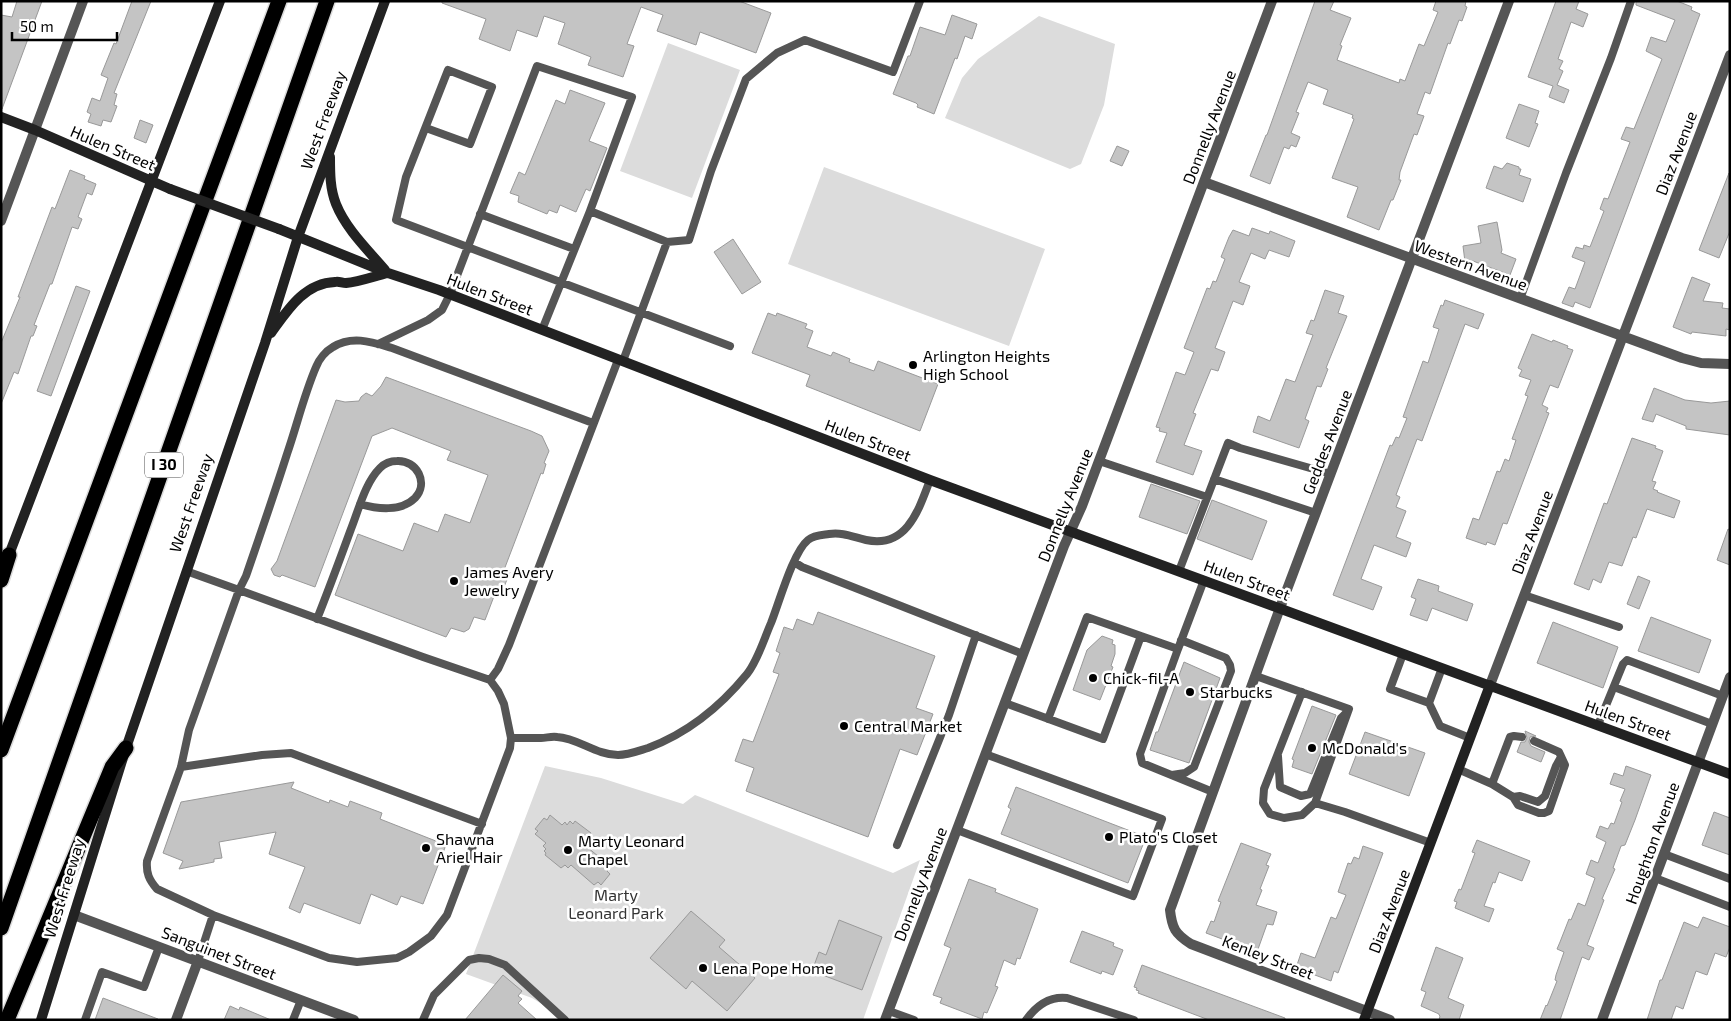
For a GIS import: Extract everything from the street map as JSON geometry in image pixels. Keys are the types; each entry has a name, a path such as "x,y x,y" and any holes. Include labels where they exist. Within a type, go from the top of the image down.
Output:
{"highway":[{"path":"1,750 279,1"},
{"name":"I 30","path":"1,928 327,1"},
{"path":"1,580 9,555"},
{"path":"6,1020 112,767 126,748"}],"main road":[{"path":"1,576 220,1"},
{"name":"West Freeway","path":"40,1020 126,748 265,343 298,237 385,1"},
{"name":"Hulen Street","path":"1,118 35,130 170,189 279,229 388,273 450,294 930,480 1730,774"},
{"path":"265,343 294,302 311,289 326,283 347,283 388,273 342,218 335,203 331,180 330,150"},
{"name":"Diaz Avenue","path":"1366,1015 1490,685"}],"street":[{"path":"1,221 83,1"},
{"name":"Donnelly Avenue","path":"887,1015 1070,531 1082,506 1272,1"},
{"name":"Geddes Avenue","path":"1176,894 1280,608 1509,1"},
{"name":"Diaz Avenue","path":"1490,685 1730,55"},
{"name":"Western Avenue","path":"1204,182 1682,358 1701,363 1730,364"},
{"name":"Houghton Avenue","path":"1602,1020 1730,677"},
{"name":"Kenley Street","path":"1176,894 1170,910 1171,922 1181,938 1191,944 1366,1015 1390,1020"},
{"name":"Sanguinet Street","path":"74,915 354,1020"},
{"path":"176,1020 198,962"}],"lane":[{"path":"590,210 667,242 690,240 710,171 746,78 777,53 805,40 893,72 920,1"},
{"path":"1520,299 1566,173 1612,58 1631,1"},
{"path":"378,344 428,320 442,310 468,248 537,66 632,97 590,210 542,330"},
{"path":"426,128 470,144 492,87 448,70 406,177 396,220 730,346"},
{"path":"480,214 574,249"},
{"path":"490,680 504,656 593,422 641,312 667,242"},
{"path":"186,571 239,590 459,670 490,680 498,692 504,704 511,738 505,764 451,906 440,925 420,945 397,958 357,962 328,958 213,915 157,889 150,882 146,871 147,861 181,768 189,730 239,590 246,576 305,396 316,366 324,355 332,347 344,341 359,340 378,344 593,422"},
{"path":"1179,571 1228,443 1331,474"},
{"path":"318,619 360,504 374,473 384,464 393,461 404,460 414,465 420,477 420,487 416,498 396,508 360,504"},
{"path":"1099,461 1207,497"},
{"path":"1214,479 1316,513"},
{"path":"511,738 557,737 602,752 618,754 658,744 683,731 711,712 747,674 802,546 817,536 841,533 874,541 891,538 902,533 918,513 930,480"},
{"path":"794,562 802,567 1023,654"},
{"path":"1204,580 1140,754 1142,763 1213,792"},
{"path":"1524,595 1619,627"},
{"path":"1048,719 1087,616 1178,649"},
{"path":"897,845 949,715 976,635"},
{"path":"1005,703 1103,739 1141,636"},
{"path":"1170,775 1185,774 1194,767 1231,671 1226,658 1181,640"},
{"path":"1403,654 1390,689 1429,703 1440,726 1470,738"},
{"path":"1598,725 1623,664 1627,660 1723,696"},
{"path":"1429,703 1442,668"},
{"path":"1256,676 1350,709"},
{"path":"1614,687 1712,724"},
{"path":"1302,692 1264,789 1263,804 1270,814 1284,818 1302,815 1316,803 1350,709"},
{"path":"1278,754 1280,787 1301,796 1310,794 1341,718 1350,709"},
{"path":"1492,784 1510,737 1522,737"},
{"path":"1458,770 1492,784 1513,797 1518,805 1539,813 1549,810 1565,765 1559,752 1534,741"},
{"path":"181,768 262,755 291,753 482,824"},
{"path":"957,830 1133,896 1162,819 985,754"},
{"path":"1513,797 1520,796 1538,802 1542,800 1561,757"},
{"path":"1316,803 1430,843"},
{"path":"1664,854 1730,879"},
{"path":"1655,878 1730,906"},
{"path":"198,962 213,915"},
{"path":"85,1020 102,972 144,987 159,947"},
{"path":"423,1020 434,995 469,960 478,958 489,959 505,965 565,1020"},
{"path":"1026,1020 1037,1006 1058,997 1067,998 1134,1020"},
{"path":"293,1020 301,1000"},
{"path":"887,1015 914,1020"}],"green space":[{"path":"1039,16 1115,44 1104,105 1081,164 1070,169 945,118 962,78 978,59"},
{"path":"668,43 740,70 692,198 620,171"},
{"path":"824,167 1045,249 1009,346 788,264"},
{"name":"Marty Leonard Park","path":"545,766 601,778 683,804 695,795 893,873 920,860 863,1020 568,1020 532,998 466,974"}],"building":[{"path":"17,1 42,1 2,109 1,15 12,17"},
{"path":"132,1 151,1 114,93 117,94 114,105 117,106 111,122 103,120 101,126 88,122 91,114 87,112 92,98 100,101 108,78 101,75 114,43 116,44"},
{"path":"442,1 739,1 771,13 756,53 700,32 696,45 657,31 663,15 641,7 627,44 634,46 623,77 588,65 591,57 558,44 565,23 544,16 537,37 517,30 510,51 479,39 486,19 442,3"},
{"path":"1315,1 1334,1 1330,10 1351,18 1340,45 1342,46 1337,60 1399,83 1400,79 1405,81 1419,44 1424,46 1438,12 1433,10 1436,1 1466,1 1465,6 1467,7 1462,21 1459,20 1450,44 1448,43 1430,94 1425,92 1417,114 1424,116 1417,135 1414,134 1400,172 1399,180 1401,180 1379,230 1347,217 1358,187 1332,178 1354,119 1352,118 1353,115 1323,104 1328,90 1308,82 1296,112 1299,113 1291,133 1300,137 1296,147 1291,145 1289,149 1284,147 1270,184 1250,176 1267,135"},
{"path":"1556,1 1579,1 1576,9 1588,14 1583,27 1571,22 1558,59 1563,61 1559,69 1563,71 1557,85 1569,90 1564,103 1549,97 1553,86 1528,77"},
{"path":"1636,1 1677,1 1692,7 1691,10 1700,14 1590,308 1575,302 1573,307 1562,303 1569,287 1575,289 1585,262 1572,257 1576,247 1583,249 1584,245 1590,247 1604,211 1600,209 1604,198 1608,199 1630,142 1621,139 1626,127 1634,129 1662,59 1646,51 1651,37 1666,42 1675,20 1636,5"},
{"path":"952,15 977,24 972,39 965,36 934,114 917,107 916,103 893,94 908,56 910,56 920,27 945,35"},
{"path":"570,90 605,103 589,141 607,148 590,191 586,189 576,212 560,205 557,213 549,210 547,214 518,202 519,196 510,193 519,172 525,175 556,100 565,104"},
{"path":"1519,104 1539,111 1535,123 1538,124 1529,147 1506,138"},
{"path":"140,120 153,125 146,143 134,138"},
{"path":"1117,146 1129,151 1122,166 1110,161"},
{"path":"1507,163 1521,169 1519,175 1531,179 1523,202 1486,188 1494,166 1502,169"},
{"path":"70,170 85,176 84,179 96,184 92,195 87,193 78,217 82,219 78,229 72,227 52,284 50,284 34,325 37,326 33,336 31,336 18,374 14,372 1,404 1,343 20,297 18,297 52,207 55,209"},
{"path":"1729,173 1730,231 1719,258 1699,250"},
{"path":"1497,222 1501,253 1516,259 1510,275 1473,261 1465,262 1463,246 1481,243 1478,226"},
{"path":"1252,228 1269,234 1270,231 1295,241 1289,257 1269,250 1265,259 1251,253 1239,282 1250,286 1243,305 1233,301 1215,348 1225,352 1218,371 1211,369 1193,413 1196,414 1184,445 1202,451 1193,475 1156,462 1167,433 1159,431 1160,428 1156,427 1176,372 1185,375 1194,352 1184,348 1207,288 1210,289 1213,281 1216,282 1225,259 1221,257 1229,237 1233,230 1249,236"},
{"path":"733,239 761,282 742,294 714,252"},
{"path":"1692,277 1710,284 1703,301 1723,303 1722,308 1730,309 1730,330 1726,329 1726,336 1692,332 1691,334 1673,327"},
{"path":"76,286 90,291 51,396 37,391"},
{"path":"1325,290 1344,296 1338,313 1347,316 1326,368 1328,369 1321,387 1317,386 1305,419 1309,421 1299,448 1253,432 1258,416 1270,421 1286,379 1295,382 1313,335 1306,333 1311,320 1314,321"},
{"path":"1445,300 1484,314 1478,329 1465,324 1422,441 1417,439 1396,495 1400,497 1396,507 1406,511 1396,537 1411,543 1406,557 1374,545 1361,579 1382,587 1373,610 1333,595 1390,445 1392,446 1396,437 1399,438 1407,418 1403,417 1423,361 1428,363 1439,329 1433,327 1441,305 1443,306"},
{"path":"768,313 776,316 777,313 807,324 805,328 813,331 807,347 831,356 833,352 850,359 849,362 874,371 878,361 938,384 920,431 806,386 810,375 752,353"},
{"path":"1532,334 1552,342 1553,340 1573,350 1558,388 1550,385 1542,405 1548,408 1546,412 1549,413 1507,524 1503,523 1495,545 1487,542 1486,545 1466,538 1473,518 1479,520 1497,471 1500,472 1505,459 1509,461 1516,440 1512,439 1528,396 1525,395 1531,380 1519,376 1522,370 1518,368"},
{"path":"386,377 531,431 542,436 549,451 544,463 546,464 543,474 541,473 504,570 510,572 502,592 496,591 485,620 474,617 469,629 464,632 451,628 446,637 335,595 358,534 403,551 414,523 438,532 445,514 470,523 488,475 447,460 451,451 392,428 372,436 315,587 282,575 280,577 274,575 271,569 277,561 336,400 345,402 359,401 366,393 372,396"},
{"path":"1654,388 1685,400 1711,403 1730,401 1730,435 1686,429 1686,426 1656,414 1653,422 1642,419"},
{"path":"1632,438 1656,446 1655,448 1663,451 1652,481 1656,482 1653,489 1680,501 1674,518 1647,509 1636,538 1633,537 1622,566 1609,562 1601,583 1593,579 1589,590 1574,584 1604,503 1607,504"},
{"path":"1151,484 1200,501 1187,534 1139,517"},
{"path":"1212,500 1267,521 1252,560 1197,539"},
{"path":"1728,529 1730,530 1730,565 1717,560"},
{"path":"1638,576 1650,581 1639,609 1627,604"},
{"path":"1418,579 1439,586 1438,591 1473,604 1467,621 1432,608 1427,621 1410,615 1416,599 1411,597"},
{"name":"Central Market","path":"818,612 935,656 916,708 933,714 917,755 900,749 868,837 746,791 754,768 735,761 743,739 753,742 779,674 773,672 780,653 776,651 784,627 793,630 797,619 813,625"},
{"path":"1651,617 1711,640 1699,673 1638,651"},
{"path":"1553,622 1618,647 1603,688 1537,663"},
{"name":"Chick-fil-A","path":"1102,636 1113,640 1112,644 1115,645 1115,654 1111,666 1113,667 1100,700 1073,690 1087,650"},
{"path":"1184,662 1220,678 1189,763 1150,750"},
{"name":"McDonald's","path":"1312,706 1336,715 1312,774 1292,767 1294,760 1292,759"},
{"path":"1525,731 1536,736 1530,737 1529,742 1531,746 1545,752 1541,762 1517,752 1521,742 1525,742 1527,738"},
{"path":"1365,732 1425,753 1409,796 1349,774"},
{"path":"1626,766 1651,775 1625,845 1621,846 1613,868 1615,869 1602,899 1604,900 1587,945 1594,948 1589,960 1582,957 1560,1020 1540,1020 1557,981 1555,980 1556,975 1564,952 1557,949 1569,919 1571,920 1578,903 1585,906 1595,878 1586,874 1591,860 1598,863 1606,842 1596,837 1600,826 1608,829 1611,823 1614,824 1622,802 1620,801 1625,789 1610,784 1614,773 1623,776"},
{"path":"294,782 291,788 329,803 330,800 348,807 350,801 382,813 380,819 446,845 423,904 401,896 397,905 371,894 360,924 304,903 300,913 289,908 305,867 269,854 276,832 219,842 222,858 214,859 214,862 179,869 183,861 163,853 181,802"},
{"path":"1016,787 1146,837 1128,883 1001,834 1011,809 1008,807"},
{"path":"1714,812 1730,818 1730,855 1702,845"},
{"name":"Marty Leonard Chapel","path":"550,815 562,825 565,822 567,825 570,821 573,824 575,821 591,833 586,841 589,843 587,847 610,866 607,871 610,874 601,885 598,882 594,885 571,865 568,868 565,865 561,868 545,855 544,851 546,849 543,846 546,843 535,834 538,831 535,829 544,818 547,820"},
{"path":"1477,840 1530,861 1522,881 1499,872 1484,906 1494,909 1489,922 1455,908 1457,902 1454,901 1459,889 1461,890 1475,853 1472,852"},
{"path":"1241,843 1271,854 1266,865 1269,866 1256,905 1277,912 1273,925 1267,924 1257,952 1206,933 1211,921 1214,922 1221,902 1218,901"},
{"path":"1363,846 1383,853 1338,973 1334,971 1331,981 1296,968 1301,953 1315,958 1331,917 1336,919 1346,895 1338,892 1348,863 1351,864 1354,857 1359,859"},
{"path":"969,879 996,889 995,892 1038,909 1020,959 1017,958 1015,965 1004,960 995,986 998,987 987,1013 984,1012 982,1019 940,1003 942,998 933,995 951,948 944,945"},
{"name":"Lena Pope Home","path":"691,911 725,940 719,947 755,978 727,1011 692,981 686,989 650,958"},
{"path":"1703,917 1730,927 1730,947 1726,957 1715,953 1707,975 1696,971 1683,1009 1676,1006 1671,1020 1647,1020 1660,980 1662,980 1684,922 1698,928"},
{"path":"839,920 882,937 862,990 812,971 819,952 826,955"},
{"path":"1082,931 1114,943 1113,946 1123,950 1113,975 1102,971 1101,974 1070,962"},
{"path":"1436,947 1463,958 1448,998 1464,1005 1459,1020 1439,1020 1439,1014 1421,1006 1426,992 1421,990"},
{"path":"1142,965 1285,1018 1285,1020 1209,1020 1138,993 1137,988 1134,987"},
{"path":"503,975 522,991 518,996 522,999 518,1003 537,1020 465,1020"},
{"path":"103,998 158,1019 158,1020 95,1020"},
{"path":"230,1006 239,1010 240,1007 271,1020 224,1020"}],"place":[{"name":"Arlington Heights High School","path":"913,365"},
{"name":"James Avery Jewelry","path":"454,581"},
{"name":"Chick-fil-A","path":"1093,678"},
{"name":"Starbucks","path":"1190,692"},
{"name":"Central Market","path":"844,726"},
{"name":"McDonald's","path":"1312,748"},
{"name":"Plato's Closet","path":"1109,837"},
{"name":"Shawna Ariel Hair","path":"426,848"},
{"name":"Marty Leonard Chapel","path":"568,850"},
{"name":"Lena Pope Home","path":"703,968"}]}
